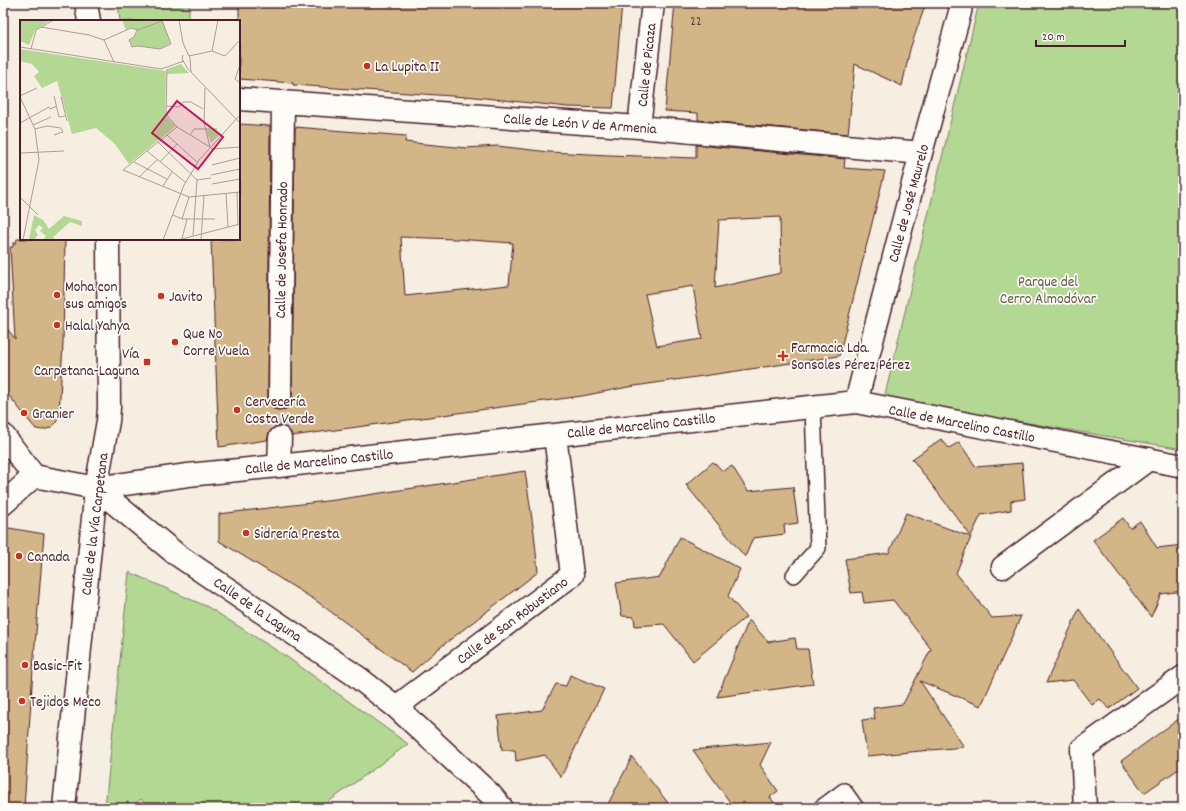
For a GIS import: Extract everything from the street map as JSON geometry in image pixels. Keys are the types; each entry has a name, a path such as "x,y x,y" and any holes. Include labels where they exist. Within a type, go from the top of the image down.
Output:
{"street":[{"path":"86,3 89,20"},
{"name":"Calle de Picaza","path":"639,127 653,3"},
{"name":"Calle de José Maurelo","path":"856,402 921,152 960,12 961,3"},
{"name":"Calle de León V de Armenia","path":"240,99 639,127 921,152"},
{"name":"Calle de Josefa Honrado","path":"280,398 283,102"},
{"name":"Calle de la Vía Carpetana","path":"64,808 96,488 108,422 108,240"},
{"name":"Calle de Marcelino Castillo","path":"96,488 188,475 856,402 1183,466"},
{"path":"3,435 34,476 3,504"},
{"name":"Calle de San Robustiano","path":"396,707 572,575 554,435"},
{"path":"279,466 280,438"},
{"path":"1003,567 1149,459"},
{"name":"Calle de la Laguna","path":"34,476 96,488 176,554 356,676 396,707 491,795 502,808"},
{"path":"1085,808 1082,749 1183,677"}],"lane":[{"path":"794,575 818,548 813,407"},
{"path":"821,808 844,791 856,808"}],"green space":[{"path":"118,3 189,3 189,20 120,20"},
{"name":"Parque del Cerro Almodóvar","path":"979,3 1183,3 1183,449 884,399"},
{"path":"129,572 208,607 287,657 408,744 320,808 148,808 141,799 129,808 105,808"}],"building":[{"path":"239,3 622,3 613,108 568,107 466,96 293,85 293,83 240,79"},
{"path":"675,3 926,3 910,49 902,86 855,64 848,134 698,120 698,113 665,111"},
{"path":"240,124 270,126 268,398 269,404 273,409 279,410 286,409 291,404 292,398 295,127 406,136 405,142 466,148 497,146 549,152 609,155 696,158 696,145 845,159 844,168 885,171 839,356 628,387 582,396 292,436 291,432 287,428 280,426 275,427 270,431 267,440 219,447 211,240 240,240","holes":["780,217 781,273 715,288 719,220","401,237 513,243 509,285 405,296","693,286 702,339 657,346 645,294"]},
{"path":"17,239 65,240 63,343 59,415 56,423 50,428 43,430 36,429 3,388 3,323 15,339 10,247 13,247 13,243 16,243"},
{"path":"941,439 949,448 959,442 976,467 1022,463 1025,499 1011,501 1011,510 981,515 971,536 912,459"},
{"path":"713,462 723,471 732,466 748,491 793,487 798,523 784,525 785,534 753,538 745,557 686,485"},
{"path":"525,471 538,572 438,649 412,672 315,600 219,541 219,514 335,500"},
{"path":"906,513 971,537 956,573 992,618 1021,616 981,706 920,681 964,747 867,756 862,720 875,719 873,708 903,704 931,649 893,600 864,603 862,592 851,593 845,559 889,553"},
{"path":"1123,518 1130,528 1140,521 1157,548 1183,545 1183,591 1161,594 1151,617 1093,540"},
{"path":"3,527 44,534 24,808 3,808"},
{"path":"680,537 740,569 728,596 746,617 693,661 664,624 635,626 634,617 622,616 616,583 660,577"},
{"path":"1079,609 1137,688 1109,709 1100,699 1092,705 1073,680 1046,683"},
{"path":"749,620 768,642 795,638 797,649 808,649 813,684 717,697"},
{"path":"570,675 604,689 561,777 545,755 516,761 515,750 502,750 498,716 542,710 556,684 566,686"},
{"path":"1183,716 1183,766 1144,793 1121,761"},
{"path":"771,742 760,765 778,791 770,797 778,808 734,808 693,750"},
{"path":"632,757 672,808 606,808"}],"tunnel":[{"path":"280,398 280,438"}],"place":[{"name":"La Lupita II","path":"367,66"},
{"name":"Moha con sus amigos","path":"57,295"},
{"name":"Javito","path":"161,296"},
{"name":"Halal Yahya","path":"57,325"},
{"name":"Que No Corre Vuela","path":"175,342"},
{"name":"Farmacia Lda. Sonsoles Pérez Pérez","path":"783,356"},
{"name":"Vía Carpetana-Laguna","path":"147,362"},
{"name":"Cervecería Costa Verde","path":"237,410"},
{"name":"Granier","path":"24,413"},
{"name":"Sidrería Presta","path":"246,533"},
{"name":"Canada","path":"19,556"},
{"name":"Basic-Fit","path":"25,665"},
{"name":"Tejidos Meco","path":"22,701"}]}
